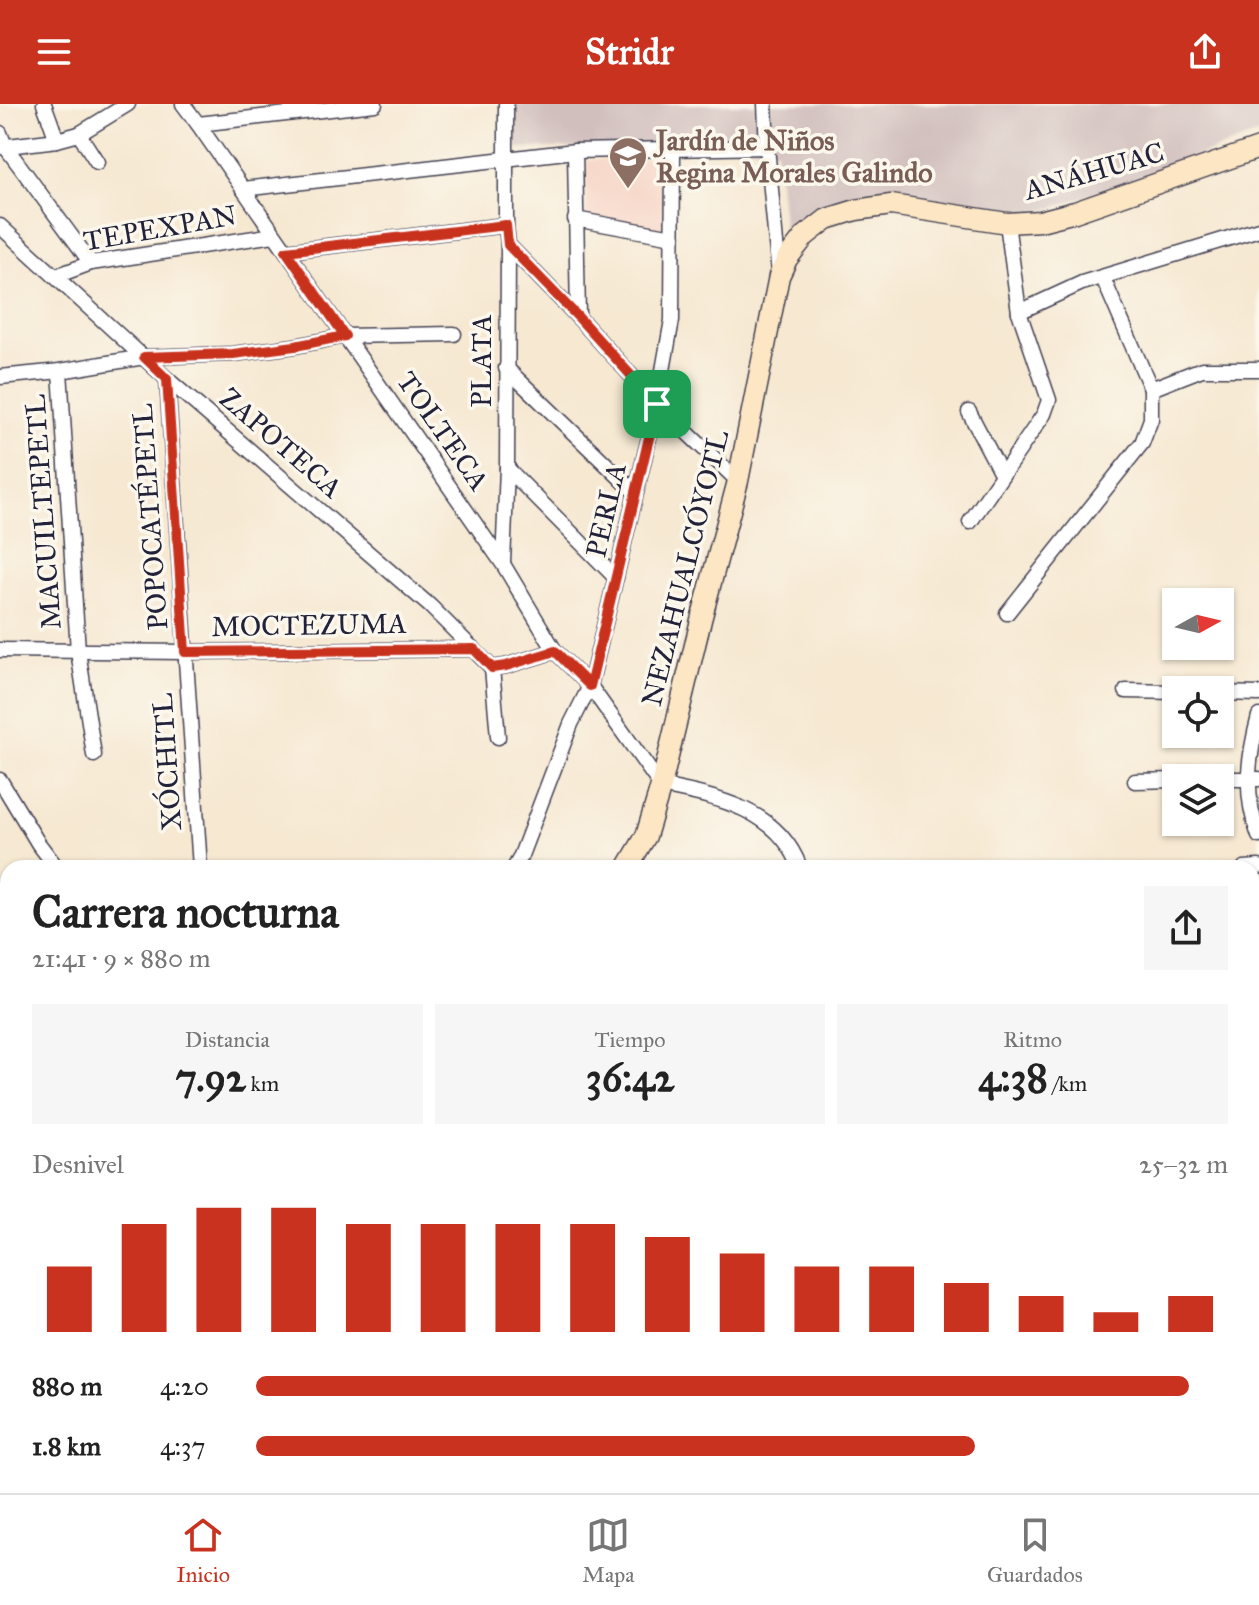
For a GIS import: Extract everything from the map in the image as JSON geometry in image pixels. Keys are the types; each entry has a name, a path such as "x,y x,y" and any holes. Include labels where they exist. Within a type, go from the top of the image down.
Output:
{"main road":[{"name":"ANÁHUAC","path":"779,276 787,259 805,236 827,219 856,210 891,205 1007,223 1040,221 1075,212 1259,148"},
{"name":"NEZAHUALCÓYOTL","path":"632,860 646,836 661,786 738,481 779,276"}],"street":[{"path":"44,104 57,140"},
{"path":"2,142 57,140 79,134 128,104"},
{"name":"TOLTECA","path":"183,104 503,564 555,651 590,686 661,786"},
{"path":"198,124 375,104"},
{"name":"PLATA","path":"503,564 507,468 506,104"},
{"path":"765,104 779,276"},
{"path":"79,134 97,162"},
{"path":"2,142 91,263"},
{"path":"243,189 575,151 767,147"},
{"name":"PERLA","path":"519,860 571,724 590,686 657,404 672,320 673,149"},
{"path":"575,151 578,317"},
{"path":"575,219 673,237"},
{"path":"970,522 1044,414 1049,400 1019,312 1007,223"},
{"path":"286,251 506,225"},
{"name":"ZAPOTECA","path":"0,226 167,379 430,606 492,668"},
{"path":"1019,312 1061,291 1259,229"},
{"name":"TEPEXPAN","path":"56,276 91,263 274,235"},
{"path":"508,245 657,404 738,481"},
{"path":"1007,613 1142,443 1151,419 1151,389 1103,278"},
{"path":"0,377 144,357 233,354 345,336 454,334"},
{"path":"506,368 636,493"},
{"path":"1151,389 1202,369 1259,369"},
{"name":"MACUILTEPETL","path":"60,371 78,651 94,755"},
{"name":"POPOCATÉPETL","path":"167,379 185,652"},
{"path":"969,412 1002,475"},
{"path":"507,468 616,578"},
{"name":"MOCTEZUMA","path":"0,650 474,649"},
{"path":"498,737 492,668 555,651"},
{"name":"XÓCHITL","path":"185,652 200,860"},
{"path":"1126,691 1162,692"},
{"path":"1234,693 1259,694"},
{"path":"1259,716 1251,747 1255,826 1259,836"},
{"path":"0,780 51,860"},
{"path":"1135,781 1162,780"},
{"path":"1234,780 1254,782"},
{"path":"661,786 713,796 746,810 771,825 797,860"}],"shaded area":[{"path":"514,104 1259,104 1259,134 1046,210 1006,216 872,198 852,199 834,203 790,234 784,234 776,150 515,148"},
{"name":"Jardín de Niños Regina Morales Galindo","path":"670,158 668,233 587,219 586,160"}],"place":[{"name":"Jardín de Niños Regina Morales Galindo","path":"628,190"}],"route":[{"path":"506,225 508,245 657,404 590,686 555,651 492,668 474,649 185,652 167,379 144,357 233,354 345,336 286,251 506,225"}]}
